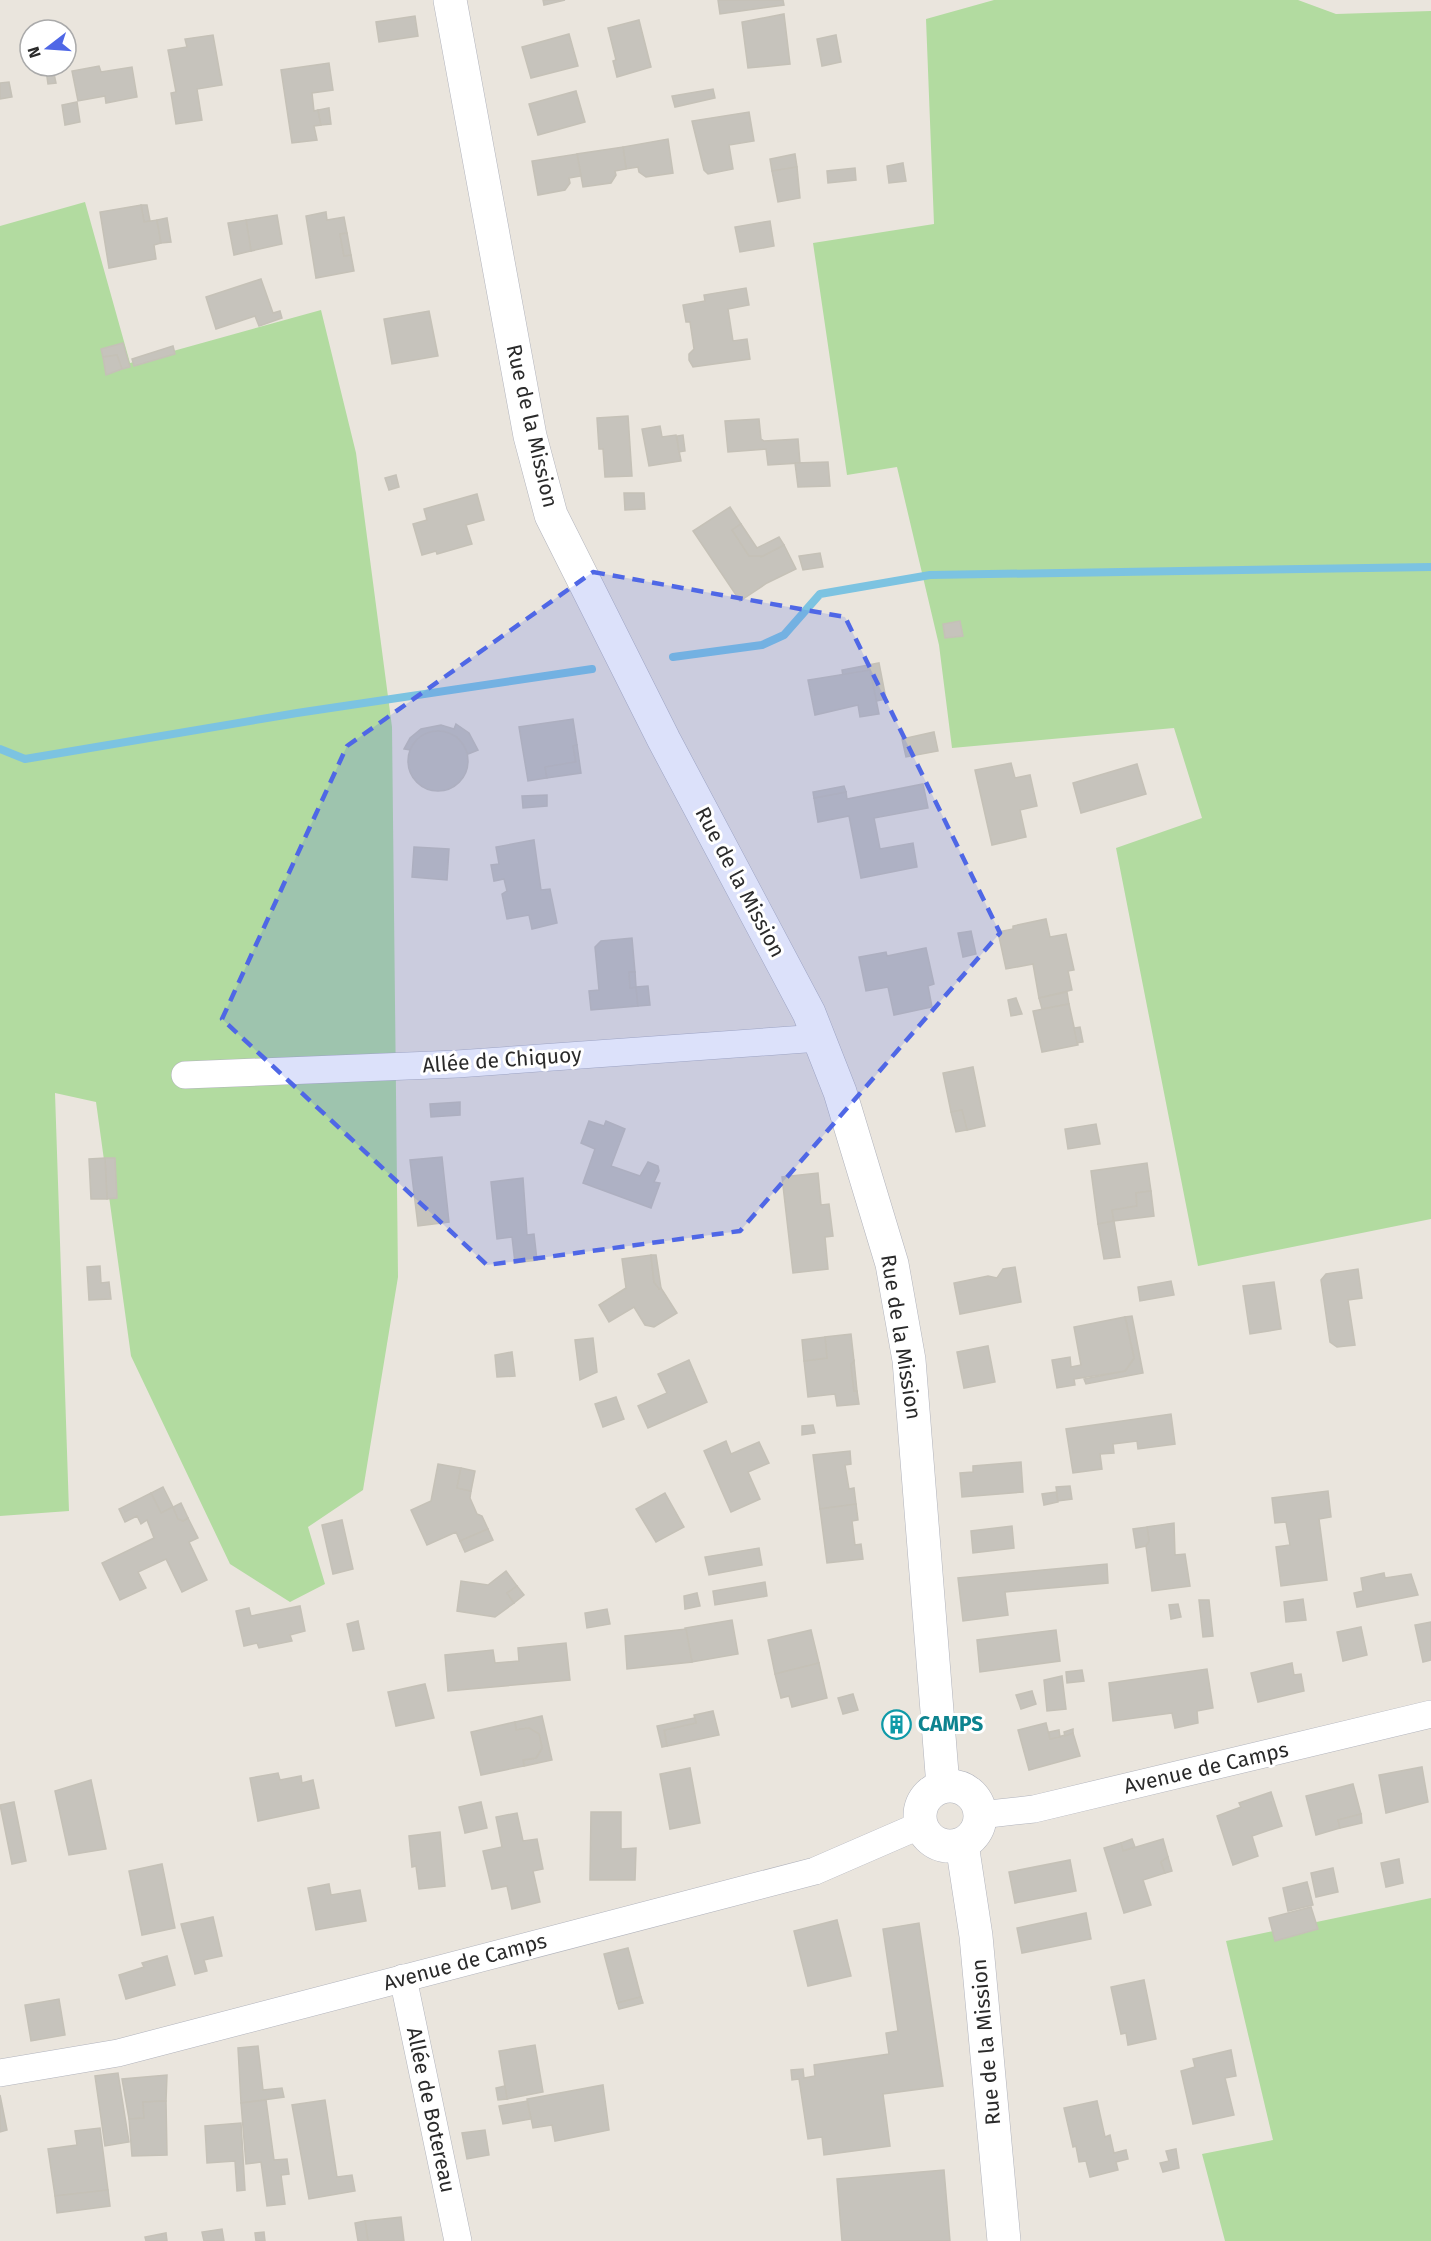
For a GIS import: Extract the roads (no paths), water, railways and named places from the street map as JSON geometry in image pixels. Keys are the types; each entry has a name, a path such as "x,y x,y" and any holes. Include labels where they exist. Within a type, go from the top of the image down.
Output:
{"main road":[{"name":"Rue de la Mission","path":"450,0 530,436 551,515 664,740 809,1013 840,1092 892,1264 909,1360 943,1786"},
{"path":"952,1785 968,1792 979,1806 980,1815 975,1832 962,1844 942,1845 933,1841 921,1825 921,1805 926,1797 943,1786 952,1785"},
{"name":"Rue de la Mission","path":"962,1844 976,1936 1004,2241"}],"street":[{"name":"Allée de Chiquoy","path":"185,1075 457,1064 819,1038"},
{"name":"Avenue de Camps","path":"980,1815 1034,1809 1431,1714"},
{"name":"Avenue de Camps","path":"0,2073 118,2053 815,1871 921,1825"},
{"name":"Allée de Botereau","path":"403,1978 458,2241"}],"waterway":[{"path":"673,657 762,645 784,635 820,594 930,575 1431,567"},
{"path":"0,749 25,759 297,713 592,669"}],"place":[{"name":"CAMPS","path":"897,1724"}]}
